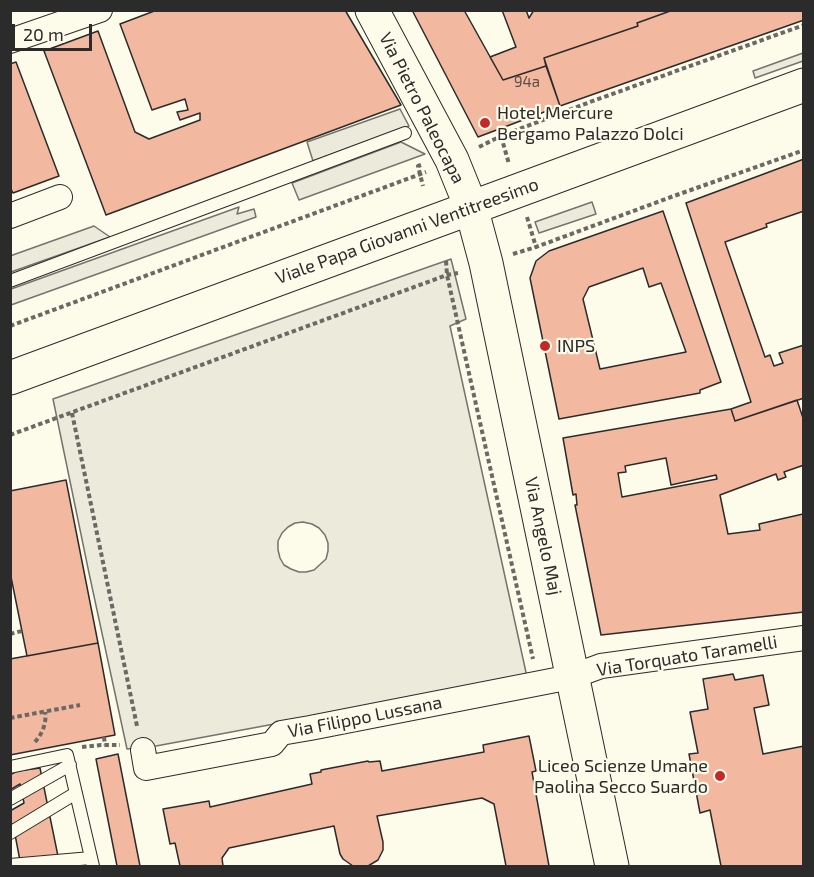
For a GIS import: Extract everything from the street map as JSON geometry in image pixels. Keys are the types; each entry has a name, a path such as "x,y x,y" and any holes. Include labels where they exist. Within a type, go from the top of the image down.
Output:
{"main road":[{"name":"Via Pietro Paleocapa","path":"372,10 452,160 471,207"},
{"name":"Viale Papa Giovanni Ventitreesimo","path":"10,378 804,85"},
{"name":"Via Angelo Maj","path":"471,207 486,263 612,867"}],"street":[{"path":"10,41 100,10"},
{"path":"10,216 60,197"},
{"name":"Via Torquato Taramelli","path":"571,677 601,666 804,638"},
{"name":"Via Filippo Lussana","path":"134,748 146,768 273,744 280,733 571,677"}],"lane":[{"path":"10,281 405,133"},
{"path":"10,767 68,760"},
{"path":"10,865 92,862 68,760"},
{"path":"10,799 68,760"},
{"path":"10,833 76,793"}],"path":[{"path":"10,326 421,175 501,136 804,26"},
{"path":"10,435 447,275 536,248 804,150"},
{"path":"421,175 423,186"},
{"path":"446,261 447,275 539,683"},
{"path":"72,413 134,748 105,745 78,747"},
{"path":"10,634 22,631"},
{"path":"11,718 37,711 45,712 80,705"},
{"path":"28,744 36,741 43,731 45,712"},
{"path":"104,737 105,745"}],"shaded area":[{"path":"803,53 803,61 755,78 753,71"},
{"path":"400,109 409,126 313,161 307,142"},
{"path":"401,142 425,154 299,200 292,183"},
{"path":"592,202 596,214 539,233 535,222"},
{"path":"239,207 237,214 254,209 256,217 11,305 11,289"},
{"path":"94,226 110,237 11,272 10,256"},
{"path":"451,259 466,319 450,326 527,677 156,746 127,749 53,399","holes":["295,523 312,524 325,535 328,543 326,559 314,570 299,572 284,565 280,558 278,541 282,533"]}],"building":[{"path":"157,10 345,10 401,105 106,215 44,51 98,31 135,132 149,139 200,120 200,113 180,120 177,112 188,110 185,99 152,110 120,24"},
{"path":"412,10 464,10 503,80 546,66 560,106 478,137"},
{"path":"502,10 526,10 529,18 534,10 673,10 637,23 638,26 544,58 546,66 503,80 490,57 516,47"},
{"path":"673,10 804,10 804,20 560,106 544,58 638,26 637,23"},
{"path":"16,62 59,176 13,193 10,187 10,64"},
{"path":"804,159 804,211 725,242 765,357 770,355 774,366 783,363 779,353 804,345 804,398 735,421 731,409 751,402 686,203"},
{"path":"663,211 721,382 700,390 700,393 559,419 530,278 536,261 549,251","holes":["643,268 649,287 661,283 686,352 600,369 583,299 589,287"]},
{"path":"797,400 804,421 804,465 784,472 786,477 778,480 776,474 720,495 728,534 760,530 759,524 803,514 804,612 601,635 575,505 577,505 576,494 573,495 563,438 731,409 735,421","holes":["666,458 671,485 716,475 717,479 622,497 618,473 626,472 625,466"]},
{"path":"66,480 98,643 27,656 10,572 10,491"},
{"path":"98,643 115,735 10,755 10,659"},
{"path":"733,674 735,680 763,675 769,705 754,708 763,754 804,746 804,866 721,866 710,810 700,813 689,754 698,753 690,712 708,709 703,679"},
{"path":"529,736 536,771 532,772 549,866 506,866 494,804 482,798 377,816 383,850 378,860 368,866 353,866 343,859 334,826 229,848 222,858 223,866 180,866 175,843 170,844 163,809 209,801 210,807 312,784 310,774 321,772 321,770 368,761 380,761 382,771 484,752 483,745"},
{"path":"118,754 140,866 117,866 96,759"},
{"path":"40,768 60,866 21,866 13,824 10,825 10,811 24,803 20,784 10,790 10,775 17,771"}],"place":[{"name":"Hotel Mercure Bergamo Palazzo Dolci","path":"485,123"},
{"name":"INPS","path":"545,346"},
{"name":"Liceo Scienze Umane Paolina Secco Suardo","path":"720,776"}]}
